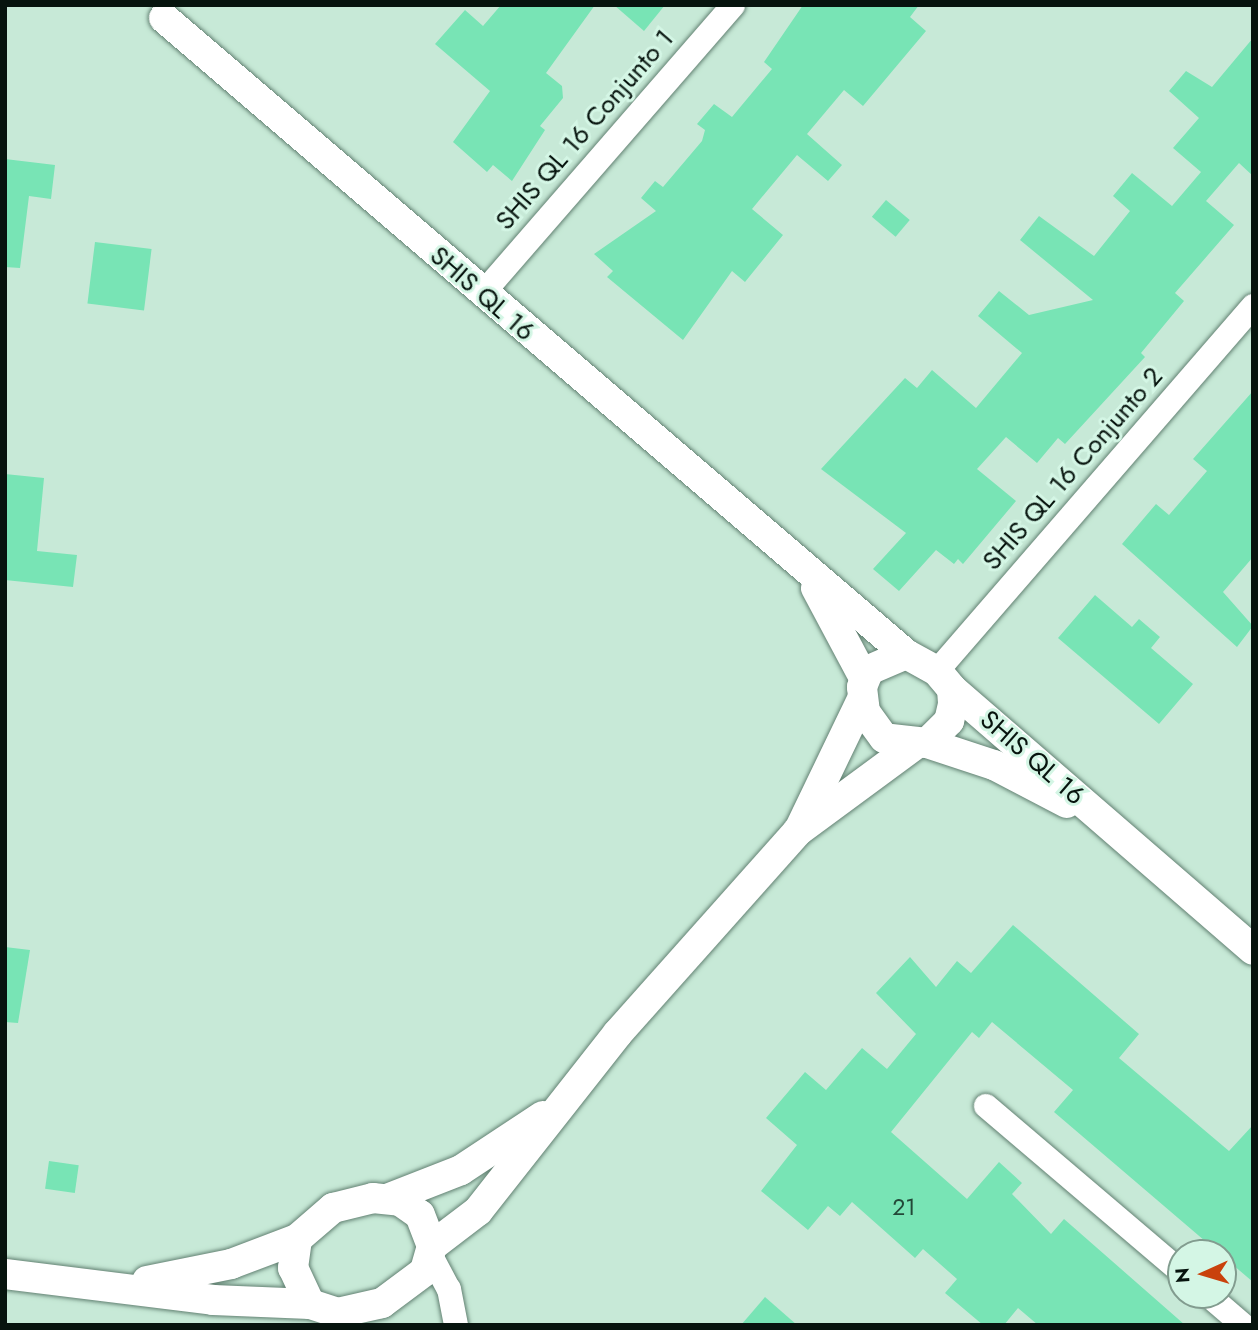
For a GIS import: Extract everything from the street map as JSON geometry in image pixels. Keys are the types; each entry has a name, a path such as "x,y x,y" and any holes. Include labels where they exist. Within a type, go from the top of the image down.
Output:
{"street":[{"name":"SHIS QL 16 Conjunto 1","path":"483,293 733,5"},
{"name":"SHIS QL 16","path":"164,18 906,654"},
{"name":"SHIS QL 16 Conjunto 2","path":"945,680 1253,306"},
{"name":"SHIS QL 16","path":"803,566 863,688"},
{"path":"5,1274 126,1286 213,1300 310,1304 348,1319 382,1303 425,1271 431,1250 478,1211 556,1109 798,831 949,721 945,680 906,654 887,658 863,688 798,831"},
{"name":"SHIS QL 16","path":"945,680 1110,829 1253,950"},
{"path":"863,688 875,730 897,743 922,743"},
{"name":"SHIS QL 16","path":"922,743 1019,776 1110,829"},
{"path":"986,1106 1167,1260"},
{"path":"126,1286 201,1273 297,1239 333,1208 387,1199 461,1170 556,1109"},
{"path":"387,1199 420,1216 431,1250 450,1289 457,1325"},
{"path":"297,1239 293,1268 310,1304"},
{"path":"1224,1309 1243,1325"}],"building":[{"path":"501,5 595,5 546,73 562,86 563,98 540,126 545,130 512,181 493,165 487,172 453,142 490,91 435,44 465,10 483,26"},
{"path":"614,5 665,5 644,31"},
{"path":"803,5 919,5 910,17 926,31 863,106 844,90 807,134 842,165 828,181 797,155 752,209 783,235 745,282 732,271 683,340 607,277 613,271 594,254 656,211 641,198 655,181 663,187 702,141 705,130 697,124 714,104 732,117 772,69 764,62"},
{"path":"1253,38 1253,176 1239,163 1206,201 1234,225 1175,293 1184,301 1141,353 1145,357 1065,444 1058,438 1037,463 1006,437 977,469 1016,501 963,564 958,559 954,564 936,550 899,591 873,569 906,533 821,469 905,378 917,388 932,370 976,408 1022,353 978,316 999,291 1029,315 1093,300 1020,240 1039,216 1094,256 1130,211 1113,196 1132,173 1172,206 1201,172 1173,148 1199,118 1169,91 1186,71 1212,87"},
{"path":"5,159 55,165 51,199 29,196 20,268 5,267"},
{"path":"886,200 910,220 896,237 872,217"},
{"path":"95,242 152,249 144,310 87,304"},
{"path":"1253,391 1253,557 1223,592 1253,626 1237,647 1122,544 1156,504 1169,515 1207,471 1193,459"},
{"path":"5,474 44,478 37,551 77,555 73,587 5,580"},
{"path":"1095,595 1132,627 1139,619 1160,637 1151,648 1193,684 1159,724 1058,638"},
{"path":"1013,925 1139,1034 1119,1058 1229,1151 1253,1125 1253,1282 1237,1268 1237,1239 1203,1239 1054,1112 1073,1090 992,1022 979,1038 972,1032 891,1132 967,1199 999,1162 1022,1183 1012,1194 1051,1234 1064,1219 1185,1325 1038,1325 1018,1308 1004,1325 983,1325 945,1293 957,1279 923,1249 915,1258 852,1202 840,1216 828,1206 808,1230 761,1191 797,1145 766,1118 805,1072 826,1090 862,1048 887,1069 916,1034 876,993 910,957 936,987 957,961 971,973"},
{"path":"5,947 30,950 18,1023 5,1022"},
{"path":"49,1161 79,1165 75,1193 45,1189"},
{"path":"765,1297 797,1325 741,1325"}]}
